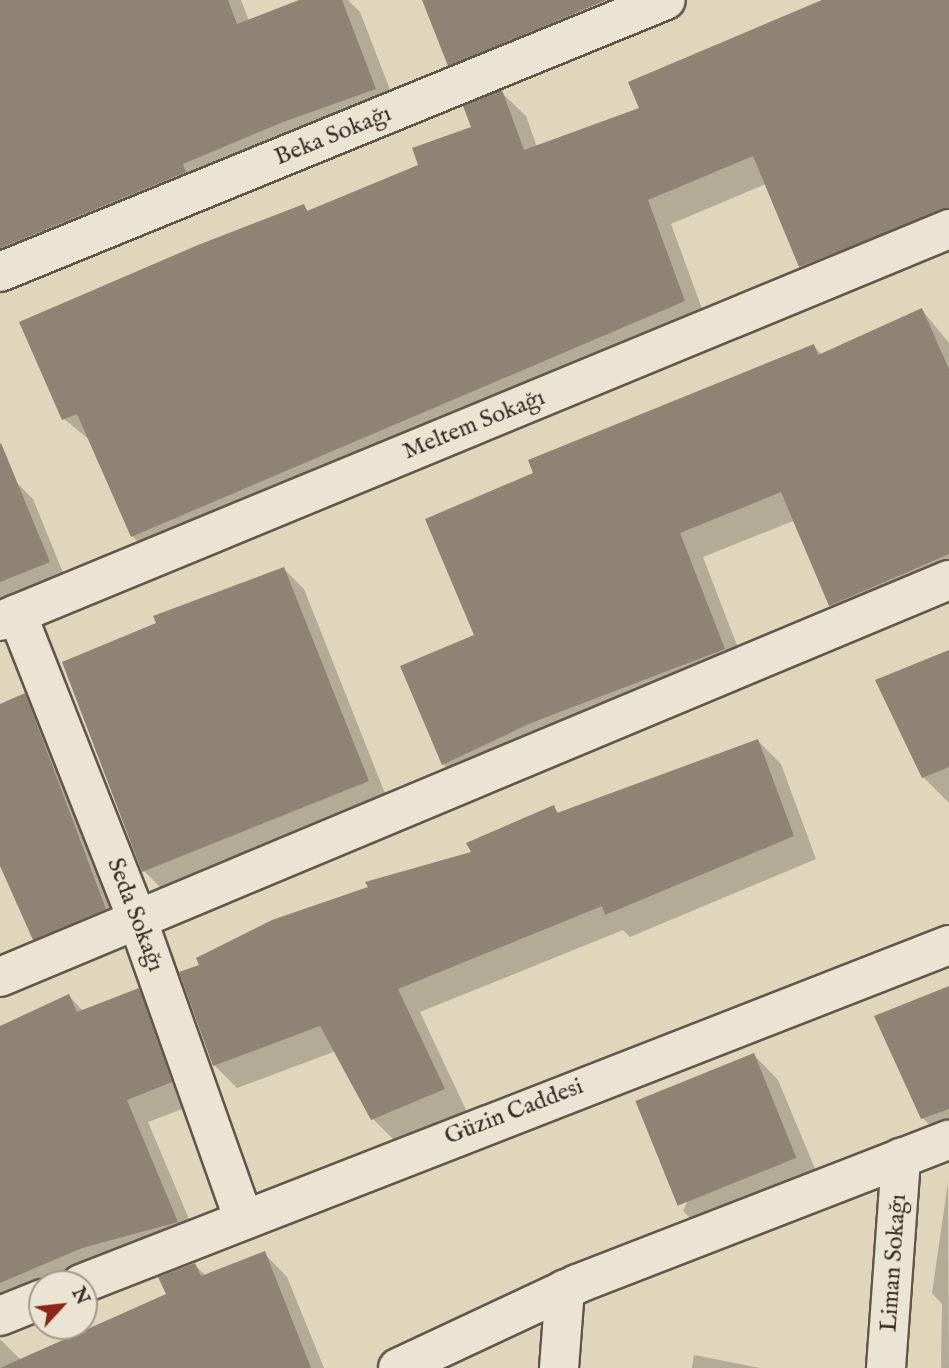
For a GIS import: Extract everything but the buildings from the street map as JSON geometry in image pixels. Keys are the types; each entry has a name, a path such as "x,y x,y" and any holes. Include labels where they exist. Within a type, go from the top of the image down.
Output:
{"street":[{"name":"Beka Sokağı","path":"0,272 666,0"},
{"name":"Meltem Sokağı","path":"9,618 949,229"},
{"path":"0,977 949,580"},
{"name":"Seda Sokağı","path":"9,618 138,921 244,1220"},
{"name":"Güzin Caddesi","path":"98,1277 949,944"},
{"path":"398,1368 565,1289 949,1140"},
{"name":"Liman Sokağı","path":"886,1368 901,1158"},
{"path":"559,1368 565,1289"},
{"path":"0,1316 28,1305"}]}
